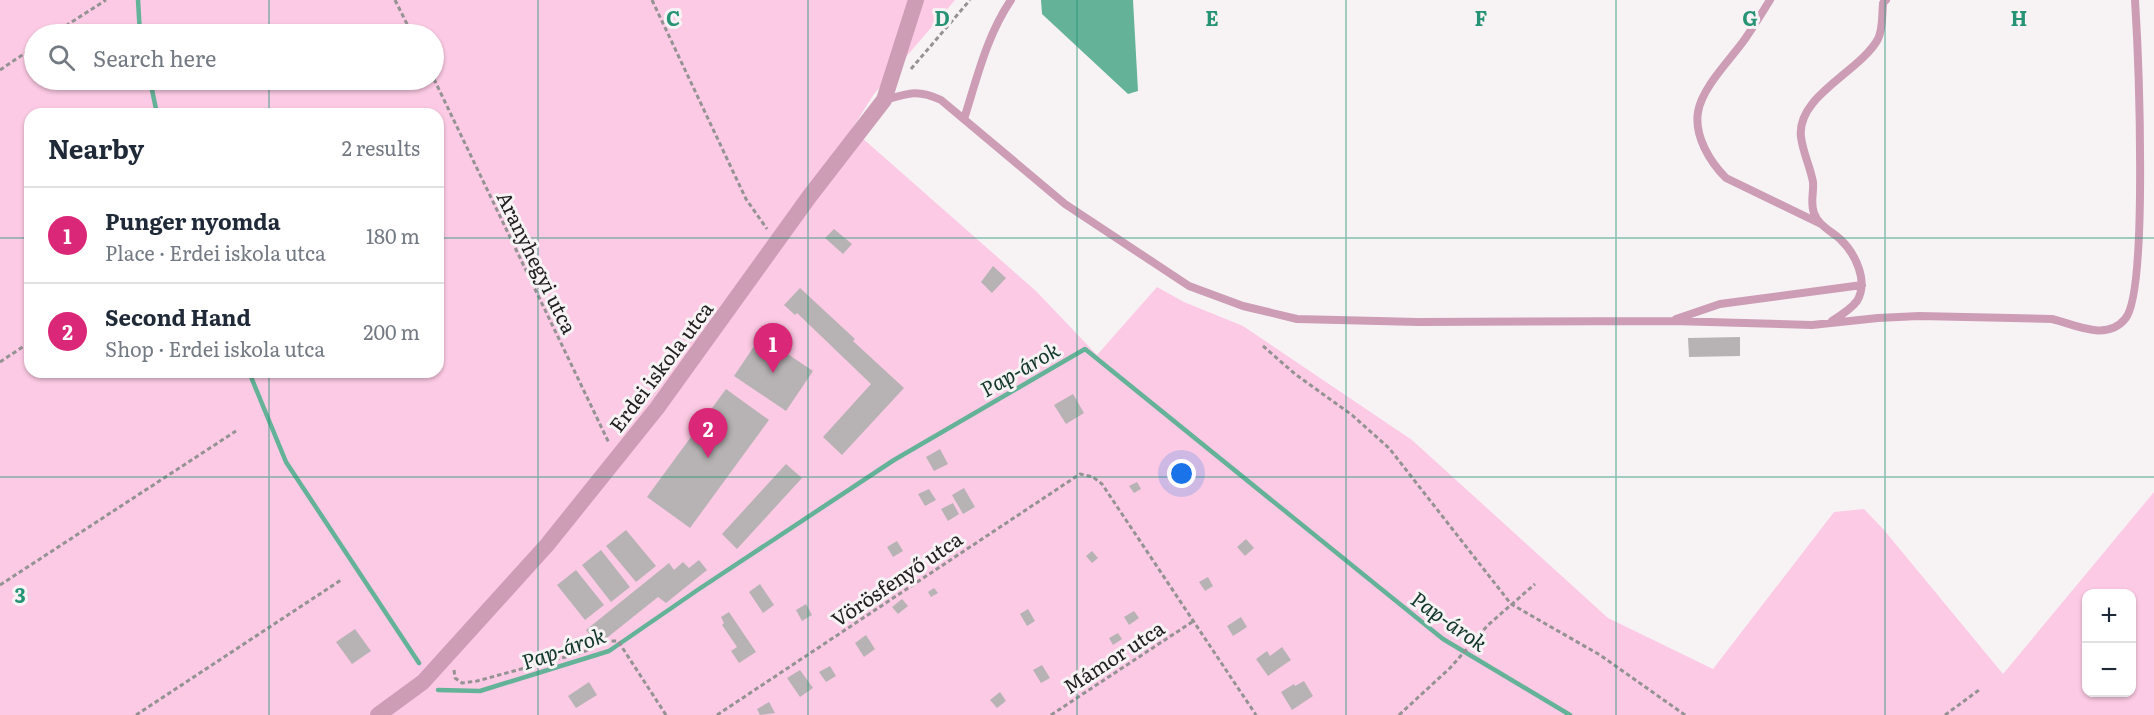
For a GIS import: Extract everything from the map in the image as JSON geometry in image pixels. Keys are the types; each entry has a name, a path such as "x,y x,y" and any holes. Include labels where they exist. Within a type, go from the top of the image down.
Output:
{"street":[{"name":"Erdei iskola utca","path":"378,715 423,681 547,545 657,408 776,243 885,100 916,0"}],"lane":[{"path":"964,119 992,33 1011,0"},
{"path":"1770,0 1747,37 1704,95 1698,113 1699,129 1705,150 1715,167 1726,178 1821,224 1842,240 1854,255 1862,285 1857,301 1829,323"},
{"path":"1821,224 1814,214 1813,180 1800,134 1803,118 1815,101 1866,54 1877,40 1881,28 1883,3 1886,0"},
{"path":"885,100 909,93 926,93 941,100 1065,204 1189,286 1243,306 1297,319 1418,322 1673,321 1812,325 1919,316 2042,319 2100,331 2113,328 2125,320 2132,307 2136,280 2140,212 2135,0"},
{"path":"1673,321 1720,304 1862,285"}],"path":[{"path":"69,24 106,0"},
{"path":"395,0 407,24"},
{"path":"652,0 746,199 776,243"},
{"path":"908,73 970,0"},
{"path":"0,70 24,54"},
{"name":"Aranyhegyi utca","path":"439,90 616,459"},
{"path":"0,362 24,346"},
{"path":"1263,346 1294,374 1352,415 1389,448 1510,604 1600,655 1685,715"},
{"path":"0,585 236,430"},
{"name":"Vörösfenyő utca","path":"717,715 1080,474 1094,477 1102,484 1192,622"},
{"path":"136,715 341,580"},
{"path":"1399,715 1450,668 1488,625 1535,584"},
{"path":"1192,622 1256,715"},
{"name":"Mámor utca","path":"1051,715 1192,622"},
{"path":"461,664 454,670 455,678 462,683 477,681 580,653 610,641 618,641 666,715"},
{"path":"1945,715 1979,690"}],"shaded area":[{"path":"0,0 955,0 874,94 852,129 1036,291 1097,355 1157,287 1184,302 1243,326 1412,440 1608,618 1713,669 1834,512 1864,509 2003,674 2154,492 2154,715 0,715"},
{"path":"1041,0 1133,0 1138,91 1128,94 1042,14"}],"building":[{"path":"834,229 852,244 843,254 825,238"},
{"path":"993,266 1006,278 992,293 981,282"},
{"path":"800,288 904,388 842,455 823,437 871,384 797,313 795,315 784,305"},
{"path":"761,336 813,371 786,411 734,376"},
{"path":"1740,337 1740,356 1689,357 1688,338"},
{"path":"726,389 769,420 690,528 647,497"},
{"path":"1073,394 1084,413 1066,424 1054,405"},
{"path":"940,449 948,464 934,471 926,457"},
{"path":"786,464 802,478 737,549 722,534"},
{"path":"1137,482 1141,489 1134,493 1129,486"},
{"path":"964,488 975,507 963,514 952,495"},
{"path":"929,489 936,500 925,506 918,494"},
{"path":"953,503 959,514 948,521 941,509"},
{"path":"626,530 656,566 636,582 606,546"},
{"path":"1246,539 1254,548 1245,556 1237,547"},
{"path":"897,541 903,551 893,557 887,547"},
{"path":"601,550 630,587 611,602 582,565"},
{"path":"1092,551 1098,558 1092,563 1086,556"},
{"path":"699,560 707,570 666,603 658,597 598,645 586,630 669,563 674,570 683,562 689,568"},
{"path":"576,570 604,605 585,620 557,585"},
{"path":"1208,577 1213,586 1205,591 1199,582"},
{"path":"760,584 774,605 763,613 749,592"},
{"path":"934,588 938,593 931,597 928,592"},
{"path":"902,599 908,606 898,614 892,607"},
{"path":"806,604 812,615 802,621 796,610"},
{"path":"1028,609 1035,621 1027,626 1020,614"},
{"path":"1134,611 1139,618 1129,625 1124,617"},
{"path":"729,612 756,652 739,663 731,651 737,647 722,625 724,623 721,617"},
{"path":"1241,617 1247,627 1233,636 1227,626"},
{"path":"355,629 371,651 352,664 336,642"},
{"path":"1118,633 1122,639 1113,645 1109,638"},
{"path":"866,635 875,649 864,657 855,643"},
{"path":"1282,647 1291,660 1268,676 1256,659 1267,651 1270,656"},
{"path":"1042,665 1050,678 1041,683 1033,670"},
{"path":"830,666 836,676 826,682 819,672"},
{"path":"800,670 813,688 800,697 787,678"},
{"path":"1304,681 1313,696 1292,710 1281,692"},
{"path":"589,682 597,695 576,708 568,696"},
{"path":"1000,692 1006,701 997,708 990,700"},
{"path":"769,702 775,713 760,715 757,709"}],"waterway":[{"name":"Pap-árok","path":"138,0 139,24"},
{"name":"Pap-árok","path":"152,90 156,108"},
{"name":"Pap-árok","path":"438,690 480,691 609,651 894,460 1085,349 1443,639 1570,715"},
{"name":"Pap-árok","path":"251,378 286,462 419,663"}],"place":[{"name":"Punger nyomda","path":"773,373"},
{"name":"Second Hand","path":"708,458"}]}
